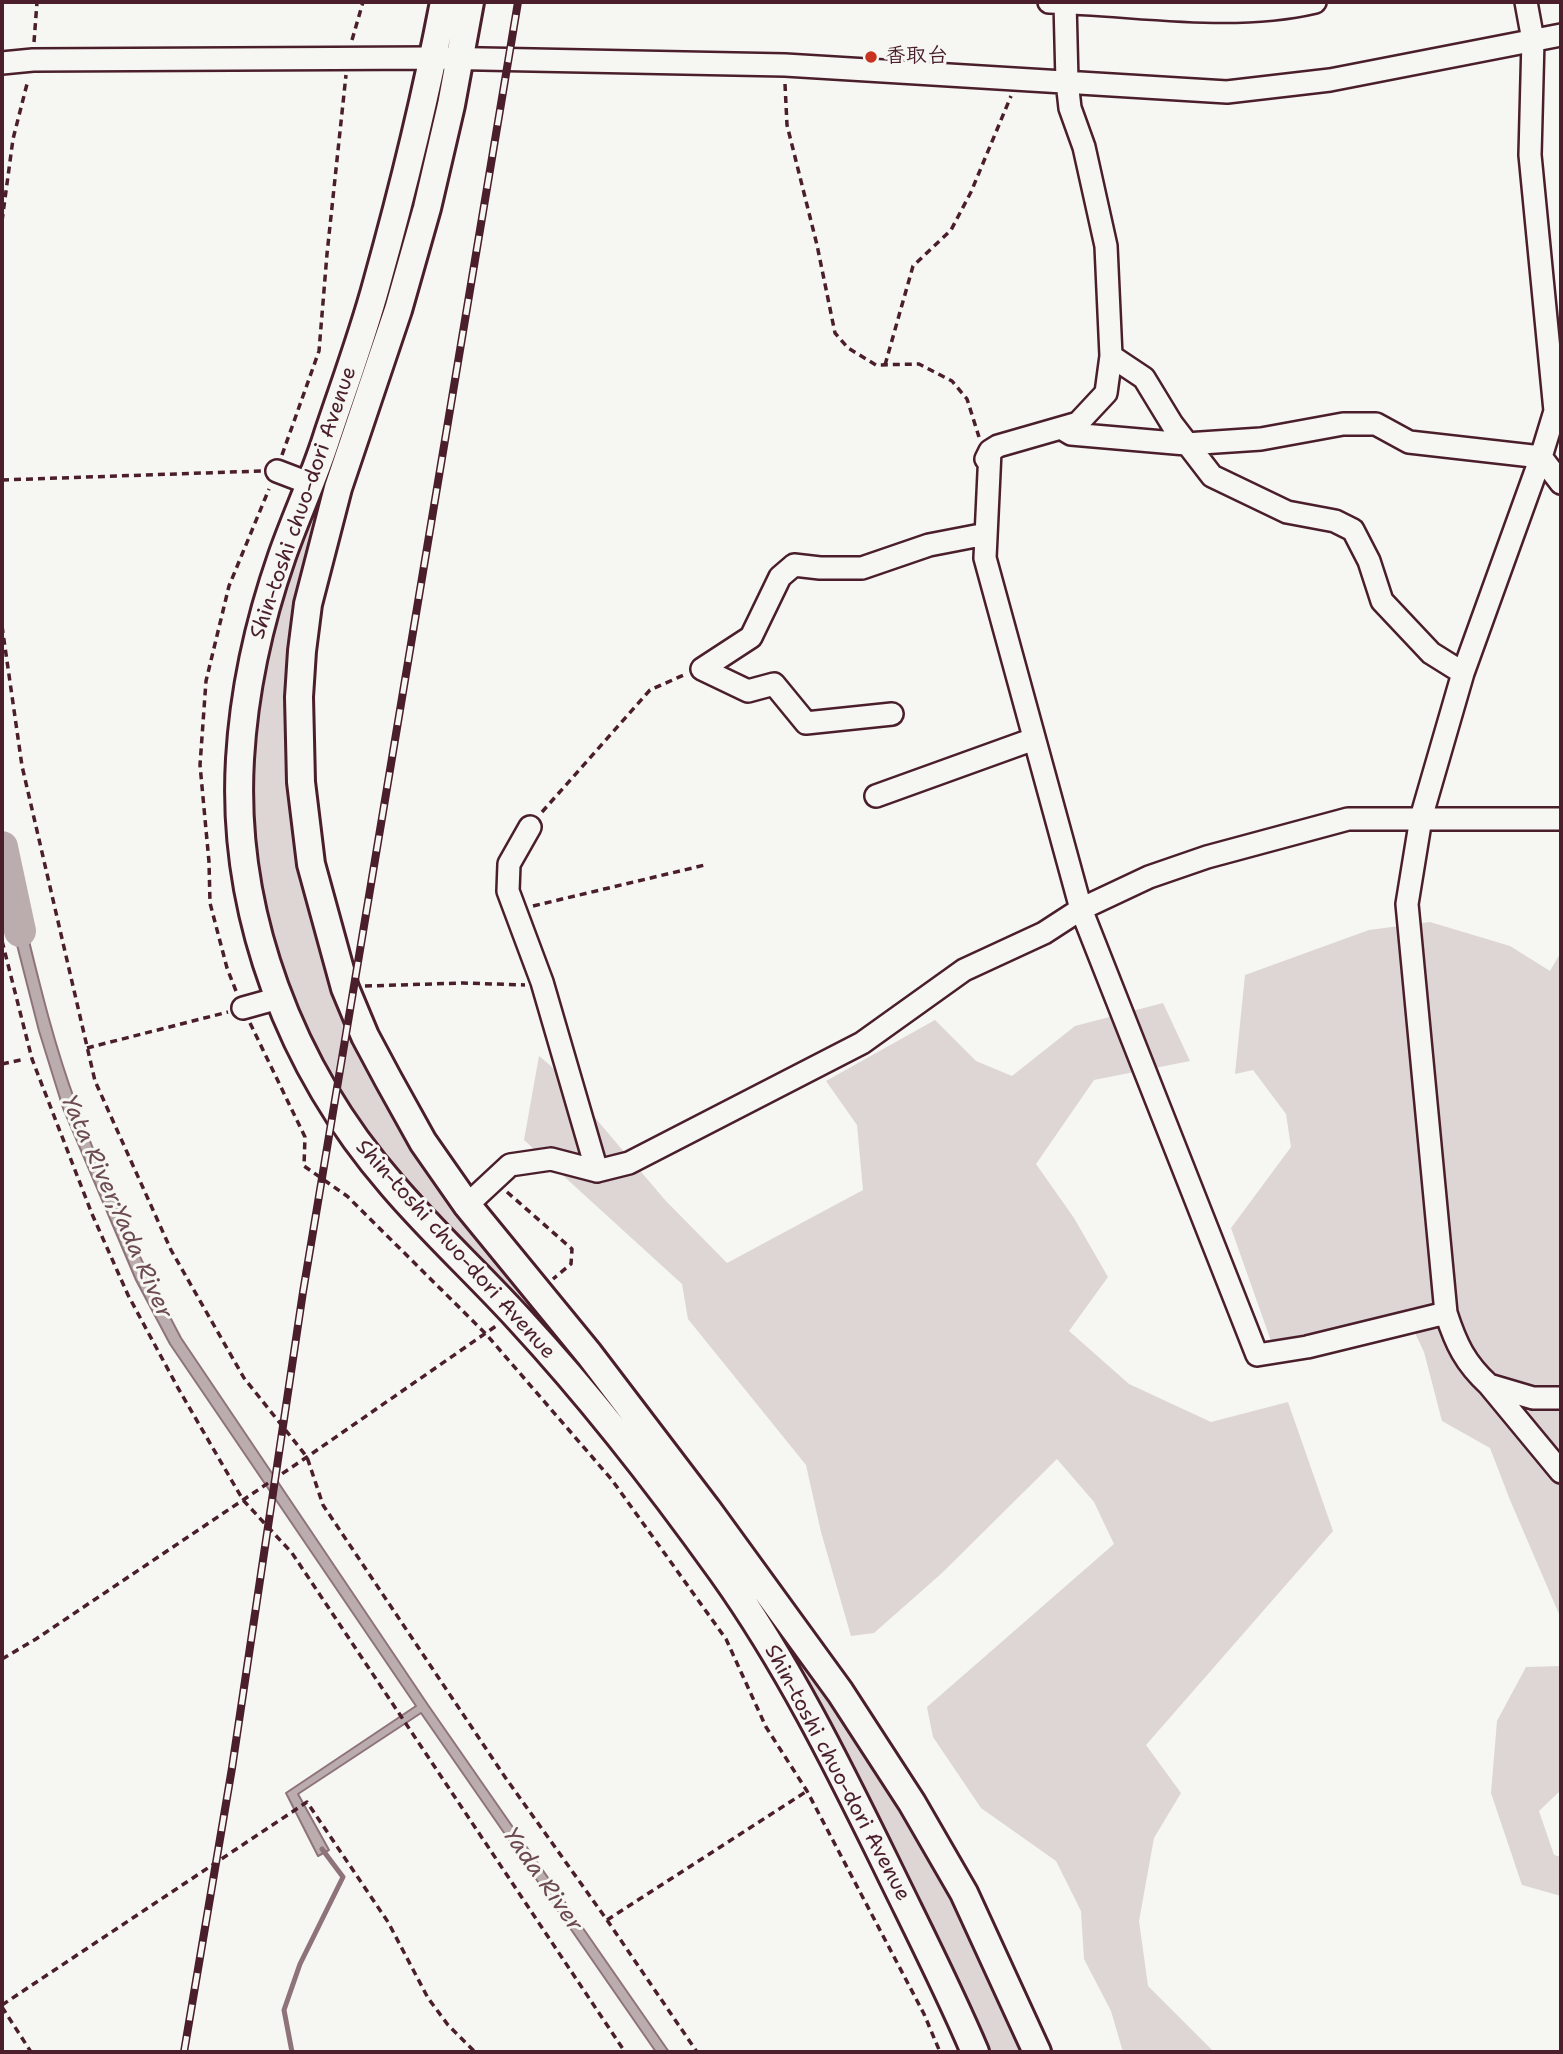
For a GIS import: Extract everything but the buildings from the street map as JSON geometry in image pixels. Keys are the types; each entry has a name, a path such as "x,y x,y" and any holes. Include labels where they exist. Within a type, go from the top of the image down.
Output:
{"main road":[{"name":"Shin-toshi chuo-dori Avenue","path":"444,2 419,121 376,288 259,627 245,702 241,753 241,826 253,909 269,973 311,1068 346,1128 390,1183 520,1320 592,1403 692,1530 766,1638 806,1707 868,1828 975,2052"},
{"name":"Shin-toshi chuo-dori Avenue","path":"470,2 427,208 398,310 338,488 309,604 302,651 299,697 301,782 311,864 345,988 365,1036 388,1079 424,1142 467,1205 597,1365 841,1692 912,1803 964,1893 1037,2052"}],"street":[{"path":"1049,2 1255,10 1316,2"},
{"path":"1065,2 1070,108 1084,147 1106,246 1111,356 1106,393 1078,423 998,446 988,455 985,558 1081,909 1257,1354 1307,1347 1446,1313"},
{"path":"1526,2 1532,40 1530,155 1558,409 1463,673 1421,818 1407,904 1446,1313 1456,1345 1476,1373 1561,1472"},
{"path":"2,63 28,60 348,57 785,65 1227,92 1330,80 1561,35"},
{"path":"1111,356 1144,378 1186,444 1212,476 1287,512 1335,520 1353,530 1369,561 1382,600 1431,653 1463,673"},
{"path":"1061,428 1071,434 1186,444 1261,439 1343,424 1376,424 1409,442 1541,457 1561,483"},
{"path":"277,471 310,484"},
{"path":"702,669 751,637 780,577 794,565 862,568 929,545 986,534"},
{"path":"702,669 748,691 774,684 806,723 892,715"},
{"path":"876,796 1034,739"},
{"path":"467,1205 510,1165 551,1160 597,1171 629,1163 862,1043 964,970 1044,933 1081,909 1149,877 1207,857 1348,819 1561,819"},
{"path":"530,827 509,864 508,891 542,982 597,1171"},
{"path":"243,1008 279,998"},
{"path":"1489,1385 1533,1398 1561,1398"}],"path":[{"path":"2,220 37,2"},
{"path":"363,2 348,57 319,351 277,471 229,586 206,681 200,765 210,902 227,968 243,1008 305,1138 304,1166 346,1195 486,1334 612,1480 726,1639 766,1727 807,1791 924,2014 940,2052"},
{"path":"785,65 787,125 817,245 835,333 848,348 876,365 919,365 952,381 967,399 988,455"},
{"path":"884,365 913,266 951,230 971,192 1019,78"},
{"path":"2,480 277,471"},
{"path":"2,626 22,766 95,1081 171,1250 244,1378 307,1457 323,1505 505,1777 697,2052"},
{"path":"530,827 650,690 702,669"},
{"path":"515,910 705,865"},
{"path":"2,941 32,1059 92,1214 128,1296 178,1388 245,1499 292,1553 625,2052"},
{"path":"345,988 450,984 533,985 542,982"},
{"path":"87,1048 243,1008"},
{"path":"2,1064 25,1059"},
{"path":"493,1179 572,1249 571,1264 549,1282"},
{"path":"2,1659 299,1463 499,1324"},
{"path":"607,1920 807,1791"},
{"path":"31,2052 2,2006 307,1802 388,1922 428,1998 448,2025 475,2052"}],"shaded area":[{"path":"420,203 317,523 298,860 329,976 573,1351 829,1693 948,1884 1027,2052 988,2052 817,1700 437,1217 360,1130 324,1071 274,952 255,868 250,748 270,628 383,297"},
{"path":"1430,922 1510,946 1550,971 1561,952 1561,1614 1490,1448 1442,1421 1424,1352 1406,1314 1271,1341 1231,1228 1291,1147 1286,1114 1253,1070 1235,1074 1245,975 1369,930"},
{"path":"1163,1003 1190,1061 1094,1080 1036,1164 1074,1218 1108,1277 1069,1331 1129,1384 1211,1422 1288,1402 1333,1531 1146,1745 1181,1793 1154,1838 1139,1921 1148,1986 1214,2052 1123,2052 1111,2011 1084,1959 1081,1911 1056,1861 981,1808 933,1737 927,1707 1114,1544 1094,1502 1057,1459 942,1573 874,1633 851,1636 821,1532 806,1465 688,1319 682,1284 524,1140 539,1056 551,1066 665,1200 727,1263 863,1190 857,1125 826,1081 935,1020 976,1061 1012,1076 1075,1026"},
{"path":"1561,1666 1561,1790 1539,1811 1554,1855 1561,1857 1561,1896 1522,1885 1491,1793 1497,1721 1526,1667"}],"water":[{"name":"Yada River","path":"16,888 50,1024 76,1104 124,1223 181,1338 428,1705 669,2052 656,2052 421,1713 298,1794 329,1850 318,1856 286,1793 416,1706 170,1344 136,1280 63,1108 39,1031 3,890"}],"waterway":[{"name":"Yata River;Yada River","path":"2,847 20,931"},
{"path":"292,2052 284,2010 300,1964 343,1877 322,1849"}],"railway":[{"path":"184,2052 232,1768 303,1292 518,2"}],"place":[{"name":"香取台","path":"871,57"}]}
